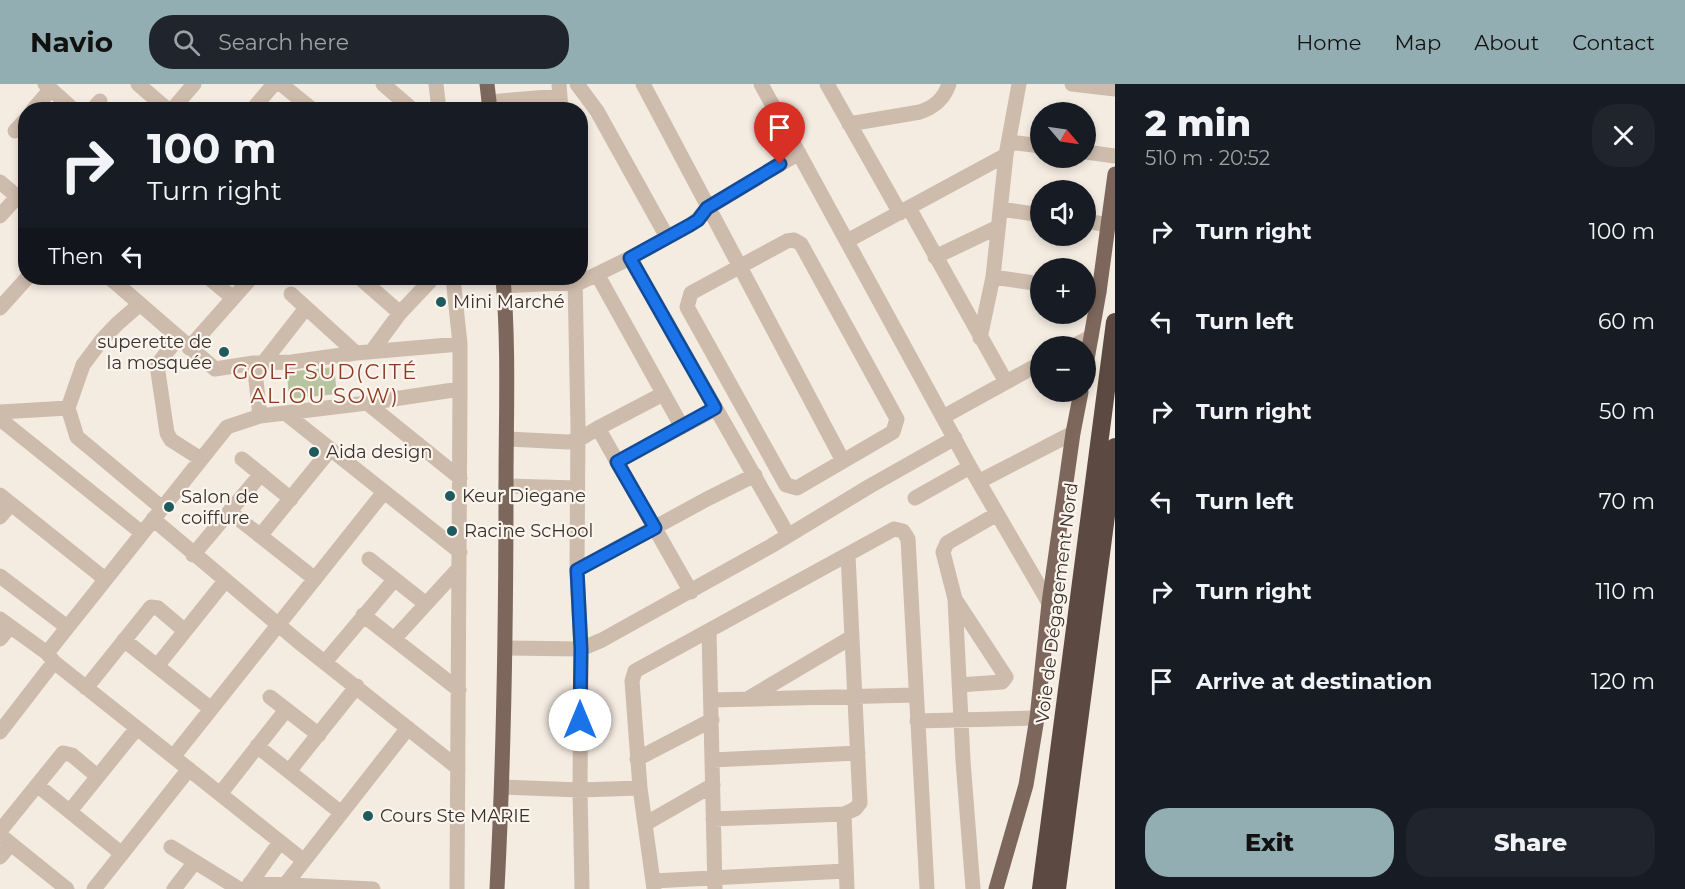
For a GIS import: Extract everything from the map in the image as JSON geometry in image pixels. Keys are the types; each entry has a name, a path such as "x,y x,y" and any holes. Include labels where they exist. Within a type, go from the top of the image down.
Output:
{"highway":[{"name":"Voie de Dégagement Nord","path":"1041,889 1115,322"},
{"name":"Voie de Dégagement Nord","path":"1057,889 1115,447"}],"main road":[{"path":"487,84 489,102"},
{"path":"1096,274 1108,225 1115,174"},
{"path":"497,889 506,648 507,439 504,285"},
{"path":"996,889 1026,785 1037,718 1049,603 1079,402"}],"street":[{"path":"138,84 160,102"},
{"path":"177,102 194,84"},
{"path":"261,102 274,84"},
{"path":"281,84 303,102"},
{"path":"383,84 399,102"},
{"path":"436,84 438,102"},
{"path":"577,84 597,111 667,237"},
{"path":"643,84 843,461"},
{"path":"761,84 970,467 1049,603"},
{"path":"827,84 849,124 935,257 1006,382"},
{"path":"849,124 920,112 931,108 946,93 949,84"},
{"path":"980,338 993,277 1008,149 1019,84"},
{"path":"1072,84 1115,89"},
{"path":"37,102 48,86 65,102"},
{"path":"521,102 560,97"},
{"path":"847,241 1008,149 1030,147"},
{"path":"588,276 630,258 698,220 707,208 799,153"},
{"path":"1096,153 1115,156"},
{"path":"0,182 18,197"},
{"path":"0,216 18,202"},
{"path":"1001,209 1030,213"},
{"path":"1096,223 1108,225"},
{"path":"935,257 998,226"},
{"path":"787,240 794,240 801,244 897,419 893,432 797,488 786,485 687,307 691,293 739,268 787,240"},
{"path":"630,258 788,535"},
{"path":"597,274 682,427"},
{"path":"993,277 1030,282"},
{"path":"0,308 21,285"},
{"path":"118,285 215,369 460,344"},
{"path":"217,285 233,298"},
{"path":"201,459 171,440 166,433 157,365 159,360 183,343 245,285"},
{"path":"368,285 400,314"},
{"path":"364,352 427,285"},
{"path":"454,285 460,344 457,889"},
{"path":"575,285 582,889"},
{"path":"291,294 364,352"},
{"path":"140,304 100,341 83,365 68,408 76,437 157,514 193,555 458,768"},
{"path":"260,416 258,363 306,308"},
{"path":"944,417 1030,369"},
{"path":"0,732 50,658 67,627 227,427 260,416 460,389"},
{"path":"507,439 578,440 663,394"},
{"path":"367,403 460,478"},
{"path":"0,412 68,408"},
{"path":"617,462 715,408"},
{"path":"285,413 384,492 459,560"},
{"path":"0,418 142,533"},
{"path":"598,429 692,592"},
{"path":"980,481 1073,433"},
{"path":"506,648 581,649 602,640 692,592 955,438"},
{"path":"260,536 330,450"},
{"path":"242,459 291,499"},
{"path":"915,498 970,467"},
{"path":"193,555 261,474"},
{"path":"577,570 755,475"},
{"path":"506,486 577,488"},
{"path":"173,757 280,626 384,492"},
{"path":"0,517 5,499 105,579"},
{"path":"230,512 315,579"},
{"path":"973,889 963,761 955,599 943,556 944,546 997,514"},
{"path":"846,871 715,883 653,885 637,759 632,681 635,670 894,529 903,531 908,538 927,889"},
{"path":"713,819 844,814 855,809 860,803 848,555"},
{"path":"369,559 426,604"},
{"path":"394,639 426,604 459,560"},
{"path":"0,576 67,627"},
{"path":"325,663 394,580"},
{"path":"157,666 225,581"},
{"path":"955,599 1006,677 1002,682 959,685"},
{"path":"86,688 150,607 153,606 185,631"},
{"path":"363,615 459,690"},
{"path":"3,628 50,658 303,860"},
{"path":"710,631 715,883"},
{"path":"747,699 852,637"},
{"path":"124,640 211,710"},
{"path":"290,770 357,686"},
{"path":"711,700 915,695"},
{"path":"270,697 319,735"},
{"path":"220,794 286,710"},
{"path":"917,722 1037,718"},
{"path":"637,759 712,720"},
{"path":"70,811 137,728"},
{"path":"285,885 408,728"},
{"path":"257,746 340,812"},
{"path":"713,760 858,753"},
{"path":"0,857 4,837 37,785 61,754 72,755 97,776"},
{"path":"94,889 189,769"},
{"path":"37,785 122,854"},
{"path":"645,824 713,785"},
{"path":"502,787 580,790 640,788"},
{"path":"844,814 847,889"},
{"path":"4,837 67,889"},
{"path":"245,887 280,842"},
{"path":"171,847 245,887 285,885 373,889"},
{"path":"174,889 195,862"}],"green space":[{"path":"334,367 337,394 289,399 287,372"}],"place":[{"name":"Mini Marché","path":"441,302"},
{"name":"superette de la mosquée","path":"224,352"},
{"name":"Aida design","path":"314,452"},
{"name":"Keur Diegane","path":"450,496"},
{"name":"Salon de coiffure","path":"169,507"},
{"name":"Racine ScHool","path":"452,531"},
{"name":"Cours Ste MARIE","path":"368,816"}],"district":[{"name":"GOLF SUD(CITÉ ALIOU SOW)","path":"325,383"}],"route":[{"path":"580,720 581,649 577,570 655,528 617,462 715,408 630,258 698,220 707,208 780,164"}]}
